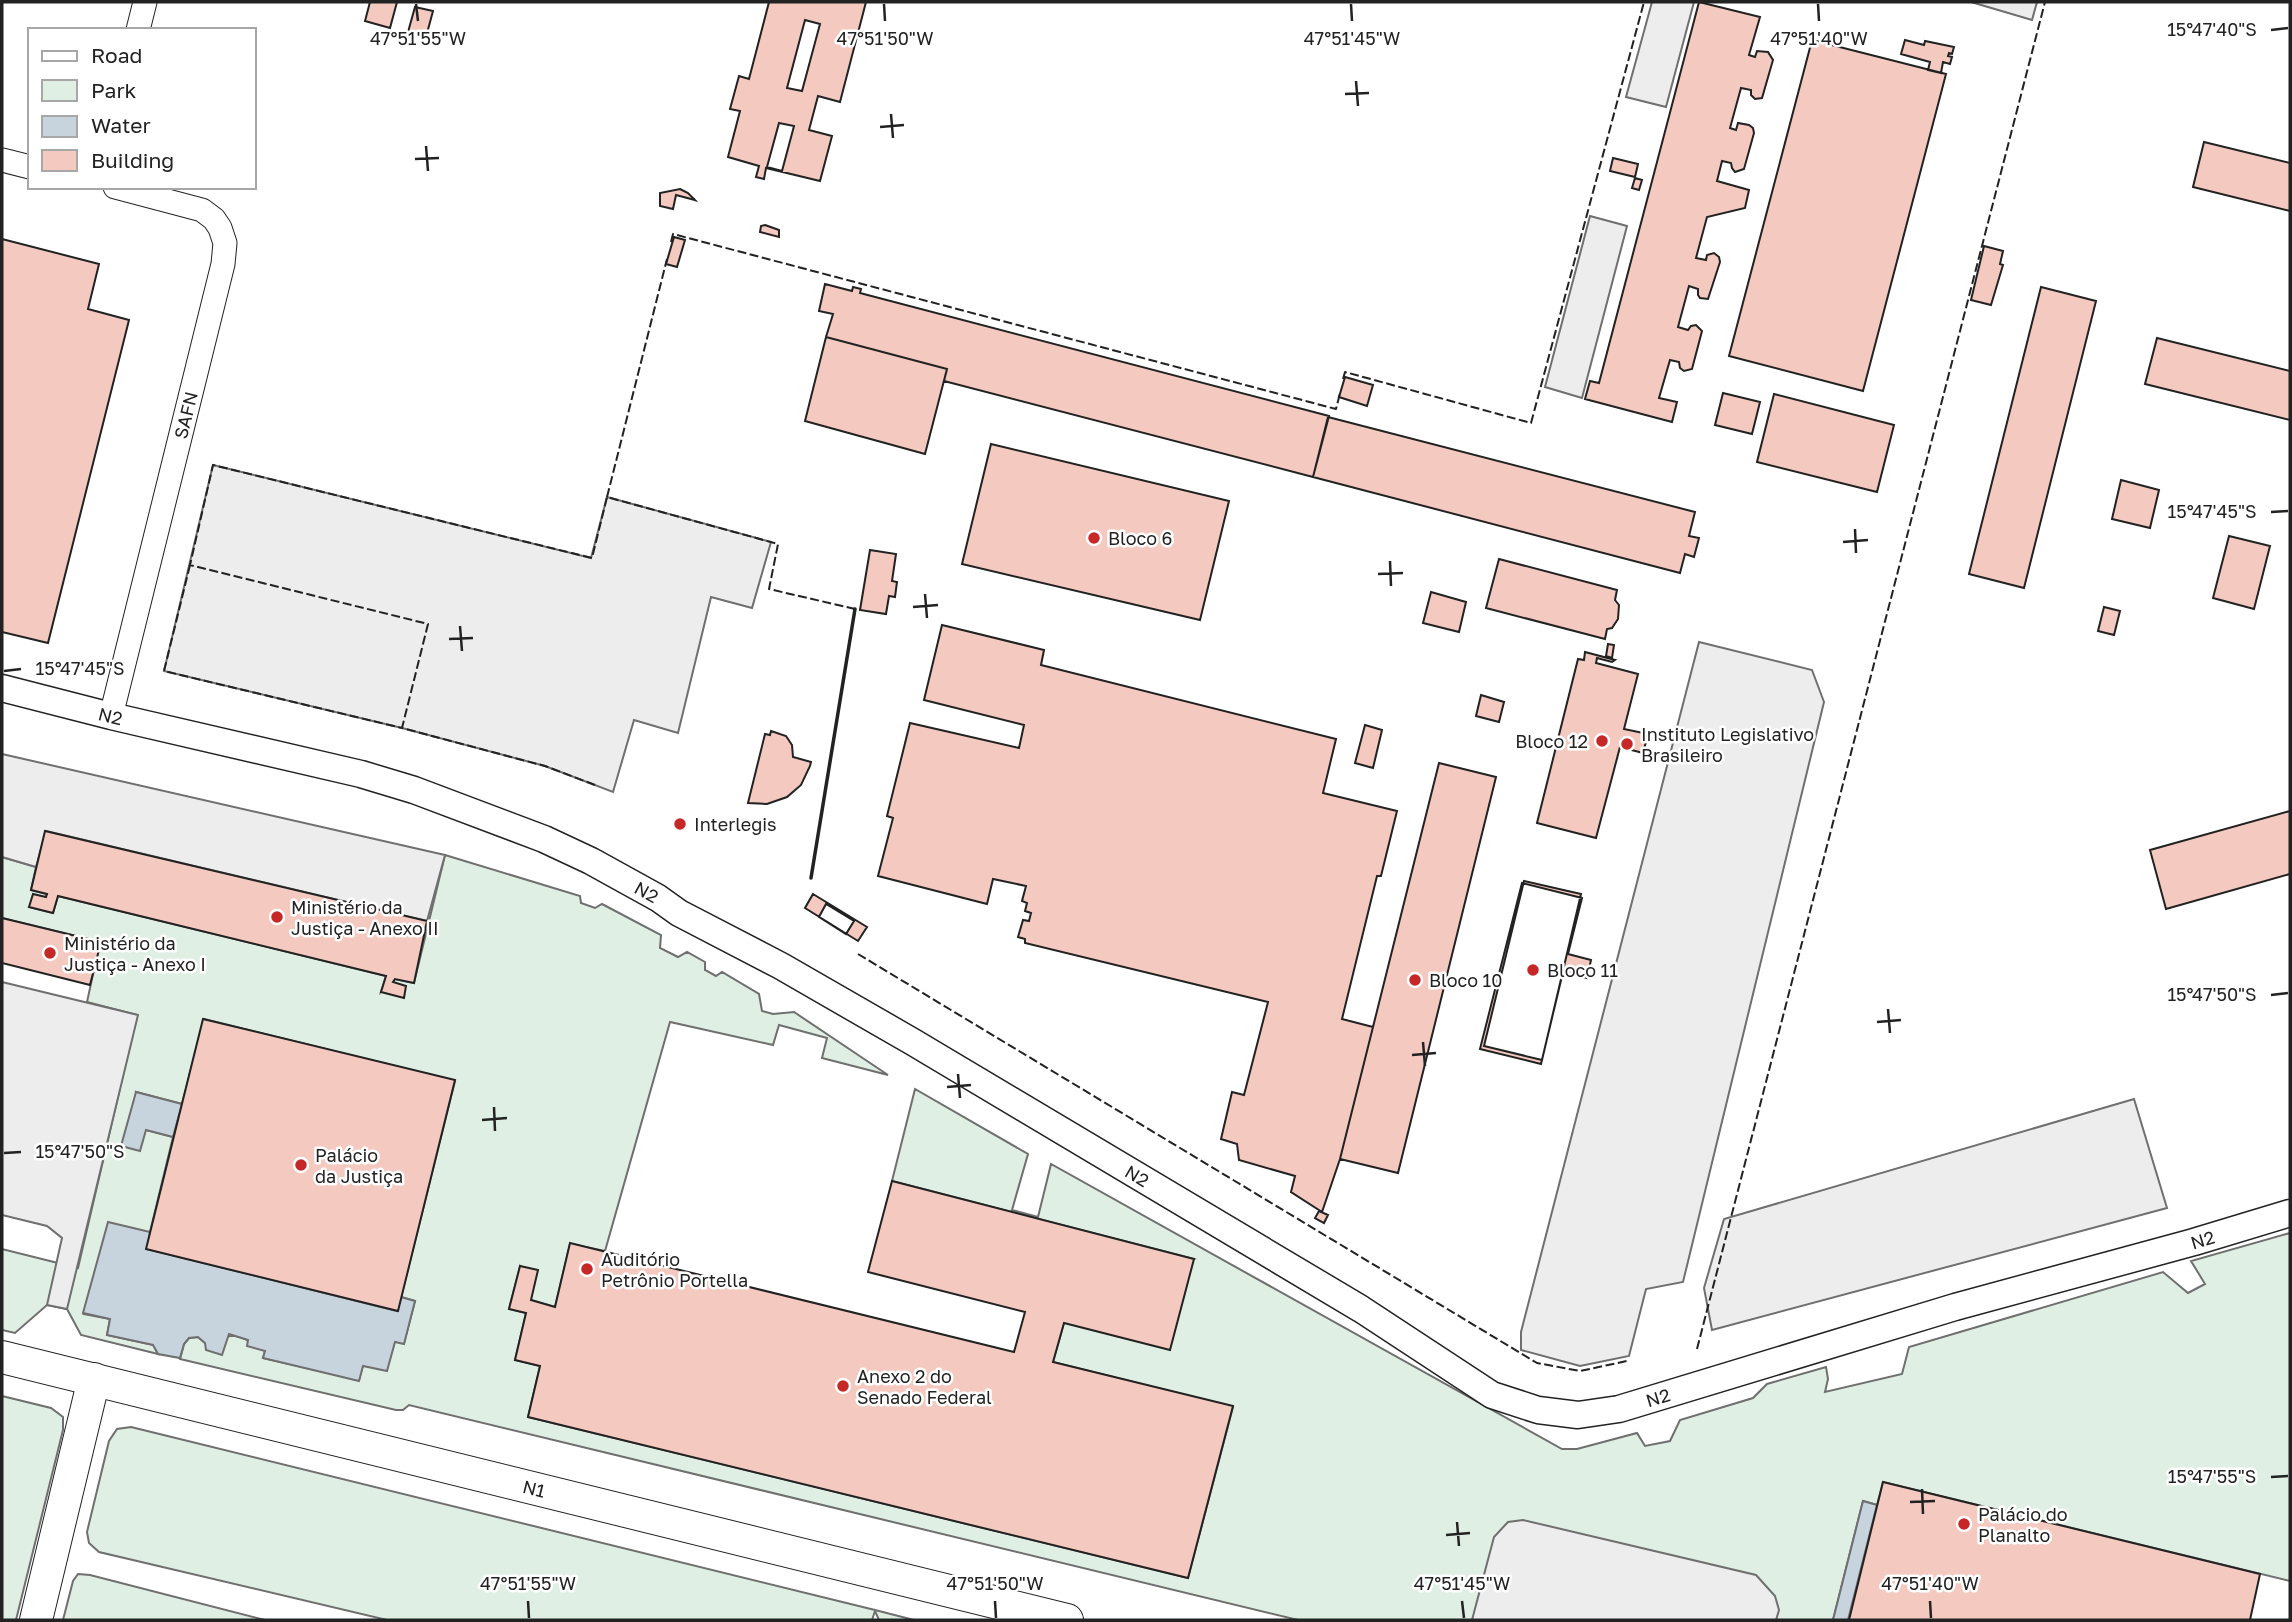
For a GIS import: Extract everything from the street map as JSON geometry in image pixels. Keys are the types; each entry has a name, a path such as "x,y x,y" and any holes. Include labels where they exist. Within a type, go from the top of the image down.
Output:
{"highway":[{"name":"N1","path":"2,1356 1068,1620"},
{"path":"36,1620 94,1379"}],"main road":[{"name":"N2","path":"2,688 377,778 490,818 591,861 658,898 679,913 839,998 1007,1097 1361,1309 1492,1395 1538,1410 1578,1415 1619,1409 1955,1307 2290,1213"}],"street":[{"path":"138,28 145,2"},
{"path":"2,160 28,166"},
{"name":"SAFN","path":"111,716 223,264 225,243 214,219 202,209 123,189"}],"green space":[{"path":"445,855 580,896 581,903 595,908 602,904 661,935 660,948 678,957 687,952 705,962 705,970 716,976 722,972 759,994 762,1011 773,1014 794,1012 888,1075 822,1058 827,1038 779,1025 773,1045 670,1022 605,1251 570,1244 555,1307 531,1300 520,1267 509,1309 526,1313 515,1360 540,1366 528,1417 1188,1578 1233,1407 1053,1362 1064,1323 1194,1259 892,1181 915,1089 1028,1154 1012,1210 1038,1217 1051,1164 1562,1449 1577,1449 1637,1433 1645,1446 1670,1441 1680,1420 1753,1398 1767,1384 1826,1367 1828,1379 1825,1392 1902,1374 1909,1347 2163,1272 2188,1293 2205,1284 2191,1261 2290,1233 2290,1581 1883,1482 1877,1505 1863,1501 1833,1620 1298,1620 409,1405 403,1410 396,1410 180,1359 184,1344 189,1338 198,1337 205,1343 236,1336 265,1351 263,1358 359,1380 363,1365 395,1341 404,1343 415,1301 401,1297 455,1081 204,1019 182,1104 136,1092 146,1130 173,1137 150,1232 84,1314 110,1319 107,1335 154,1345 158,1354 81,1335 67,1309 47,1305 15,1333 2,1330 2,1249 78,1268 137,1015 87,1002 100,942 2,918 2,857 36,867 31,890 47,894 30,907 53,913 58,896 386,976 381,992 395,979 414,983"},
{"path":"2,1396 51,1408 63,1417 63,1430 16,1620 2,1620"},
{"path":"131,1427 914,1620 879,1620 875,1611 872,1620 387,1620 99,1552 89,1543 87,1532 109,1441 117,1429"},
{"path":"78,1574 265,1620 63,1620 73,1581"}],"shaded area":[{"path":"1652,2 1694,2 1666,107 1626,97"},
{"path":"1971,2 2037,2 2032,20"},
{"path":"1590,216 1627,226 1582,398 1545,387"},
{"path":"213,465 591,558 607,497 771,542 752,608 711,597 678,733 634,720 613,792 545,766 402,728 164,671"},
{"path":"1699,642 1812,670 1824,702 1683,1282 1646,1289 1629,1356 1580,1366 1521,1350 1521,1332"},
{"path":"2,754 445,855 427,921 46,831 36,867 2,857"},
{"path":"2,982 138,1015 67,1309 47,1305 62,1238 47,1226 2,1215"},
{"path":"2134,1099 2167,1208 1712,1330 1704,1288 1724,1219"},
{"path":"1523,1520 1756,1575 1775,1596 1779,1610 1776,1620 1472,1620 1494,1537 1508,1522"}],"water":[{"path":"136,1092 182,1104 173,1137 146,1130 140,1151 121,1146"},
{"path":"108,1222 150,1232 147,1249 397,1311 401,1297 415,1301 404,1344 395,1342 387,1371 363,1366 359,1381 263,1358 265,1351 247,1346 248,1340 229,1334 222,1355 206,1350 205,1343 198,1337 189,1338 180,1358 158,1354 153,1345 107,1335 110,1319 83,1313"},
{"path":"1863,1501 1877,1505 1848,1620 1833,1620"}],"building":[{"path":"370,2 397,2 390,28 365,21"},
{"path":"769,2 866,2 840,102 818,96 809,130 832,136 820,181 766,168 764,179 756,177 759,166 728,157 740,111 730,109 739,76 749,79","holes":["805,20 820,24 802,91 787,88","779,123 794,126 782,171 767,167"]},
{"path":"1699,2 1760,17 1749,55 1755,57 1757,51 1768,52 1773,60 1762,98 1755,99 1751,90 1741,88 1730,128 1736,130 1738,123 1749,125 1754,133 1744,169 1735,172 1731,163 1722,161 1717,181 1749,190 1745,208 1707,217 1696,258 1706,260 1707,255 1714,253 1720,262 1708,299 1700,298 1698,289 1689,286 1678,327 1688,330 1696,325 1702,331 1692,369 1684,371 1679,362 1670,360 1659,398 1677,402 1672,422 1585,399 1590,381 1599,383"},
{"path":"415,7 433,11 426,37 408,32"},
{"path":"1812,40 1946,74 1863,391 1729,356"},
{"path":"1905,40 1924,45 1925,41 1954,47 1952,54 1949,53 1948,56 1952,57 1950,64 1943,62 1941,73 1928,70 1930,62 1901,54"},
{"path":"2204,142 2290,163 2290,211 2193,187"},
{"path":"1613,158 1638,164 1635,177 1610,171"},
{"path":"1635,178 1642,180 1639,190 1632,188"},
{"path":"680,189 695,200 676,195 673,209 660,206 660,193"},
{"path":"761,226 779,230 779,237 760,232"},
{"path":"674,237 685,240 677,267 666,264"},
{"path":"2,239 99,264 88,309 129,320 48,643 2,632"},
{"path":"1984,246 2003,251 2000,264 2003,265 1991,305 1971,300"},
{"path":"825,284 852,291 853,287 861,289 860,293 1329,416 1313,477 944,381 947,369 826,337 833,314 819,311"},
{"path":"2041,287 2096,301 2024,588 1969,574"},
{"path":"826,337 947,369 925,454 805,421"},
{"path":"2157,338 2290,371 2290,420 2145,384"},
{"path":"1345,377 1373,385 1367,406 1339,397"},
{"path":"1723,393 1760,402 1752,434 1715,425"},
{"path":"1774,394 1894,425 1877,492 1757,462"},
{"path":"1328,417 1695,512 1689,536 1699,538 1694,557 1685,554 1680,573 1313,477"},
{"name":"Bloco 6","path":"991,444 1229,501 1200,620 962,564"},
{"path":"2121,480 2159,490 2150,528 2112,519"},
{"path":"2229,536 2270,546 2254,609 2213,598"},
{"path":"870,550 896,554 892,581 897,582 895,597 889,596 886,614 860,610"},
{"path":"1499,559 1617,590 1615,600 1619,605 1618,619 1612,628 1607,629 1605,639 1486,608"},
{"path":"1431,592 1466,602 1459,632 1423,623"},
{"path":"2104,607 2120,611 2114,635 2098,631"},
{"path":"942,625 1044,650 1041,665 1336,739 1323,793 1397,811 1381,876 1377,876 1342,1019 1373,1027 1340,1159 1322,1212 1291,1192 1295,1176 1239,1160 1237,1144 1221,1139 1232,1092 1244,1095 1268,1002 1025,943 1025,939 1018,937 1023,920 1029,921 1031,913 1025,911 1027,903 1022,901 1026,886 993,879 987,904 878,876 893,818 887,816 910,723 1019,748 1024,725 924,700"},
{"path":"1608,644 1614,645 1612,658 1606,656"},
{"name":"Bloco 12","path":"1585,652 1615,660 1612,662 1597,658 1596,663 1638,674 1624,729 1648,734 1643,753 1620,747 1596,838 1537,823 1578,659 1584,660"},
{"path":"1481,695 1504,702 1499,722 1476,716"},
{"path":"1365,725 1382,730 1373,768 1355,763"},
{"path":"771,731 786,736 792,745 793,757 811,762 810,766 801,785 787,797 767,804 748,803 765,734 770,735"},
{"name":"Bloco 10","path":"1439,763 1496,777 1398,1173 1340,1159"},
{"path":"2290,811 2290,874 2166,909 2150,850"},
{"name":"Ministério da Justiça - Anexo II","path":"45,831 427,921 414,983 395,979 393,982 406,986 404,998 381,992 386,976 58,896 53,913 29,907 33,894 46,897 47,894 31,890"},
{"name":"Bloco 11","path":"1524,881 1581,894 1542,1060 1484,1046"},
{"name":"Bloco 11","path":"1522,883 1582,898 1568,954 1591,960 1587,978 1563,972 1541,1064 1480,1049"},
{"path":"813,894 867,927 858,941 805,908"},
{"path":"826,904 854,921 846,934 819,917"},
{"name":"Ministério da Justiça - Anexo I","path":"2,918 101,942 90,985 2,963"},
{"name":"Palácio da Justiça","path":"203,1019 455,1080 398,1311 146,1249"},
{"name":"Anexo 2 do Senado Federal","path":"892,1181 1194,1259 1170,1350 1064,1323 1053,1362 1233,1406 1188,1578 528,1417 540,1366 515,1360 526,1313 509,1309 520,1266 538,1270 531,1300 555,1307 570,1243 1014,1352 1025,1312 868,1272"},
{"path":"1319,1211 1328,1215 1324,1223 1315,1218"},
{"name":"Palácio do Planalto","path":"1883,1482 2260,1574 2250,1620 1849,1620"}],"fence":[{"path":"1343,379 1345,372 1531,423 1644,2"},
{"path":"1697,1349 2045,2"},
{"path":"671,242 673,234 1336,409 1340,393"},
{"path":"607,497 667,259"},
{"path":"595,785 545,766 402,728 428,624 190,565 213,465 592,558 607,497 778,544 769,589 855,609"},
{"path":"190,565 164,671 402,728"},
{"path":"858,954 1537,1363 1580,1371 1627,1361"}],"wall":[{"path":"811,878 855,609"}],"place":[{"name":"Bloco 6","path":"1094,538"},
{"name":"Bloco 12","path":"1602,741"},
{"name":"Instituto Legislativo Brasileiro","path":"1627,744"},
{"name":"Interlegis","path":"680,824"},
{"name":"Ministério da Justiça - Anexo II","path":"277,917"},
{"name":"Ministério da Justiça - Anexo I","path":"50,953"},
{"name":"Bloco 11","path":"1533,970"},
{"name":"Bloco 10","path":"1415,980"},
{"name":"Palácio da Justiça","path":"301,1165"},
{"name":"Auditório Petrônio Portella","path":"587,1269"},
{"name":"Anexo 2 do Senado Federal","path":"843,1386"},
{"name":"Palácio do Planalto","path":"1964,1524"}]}
